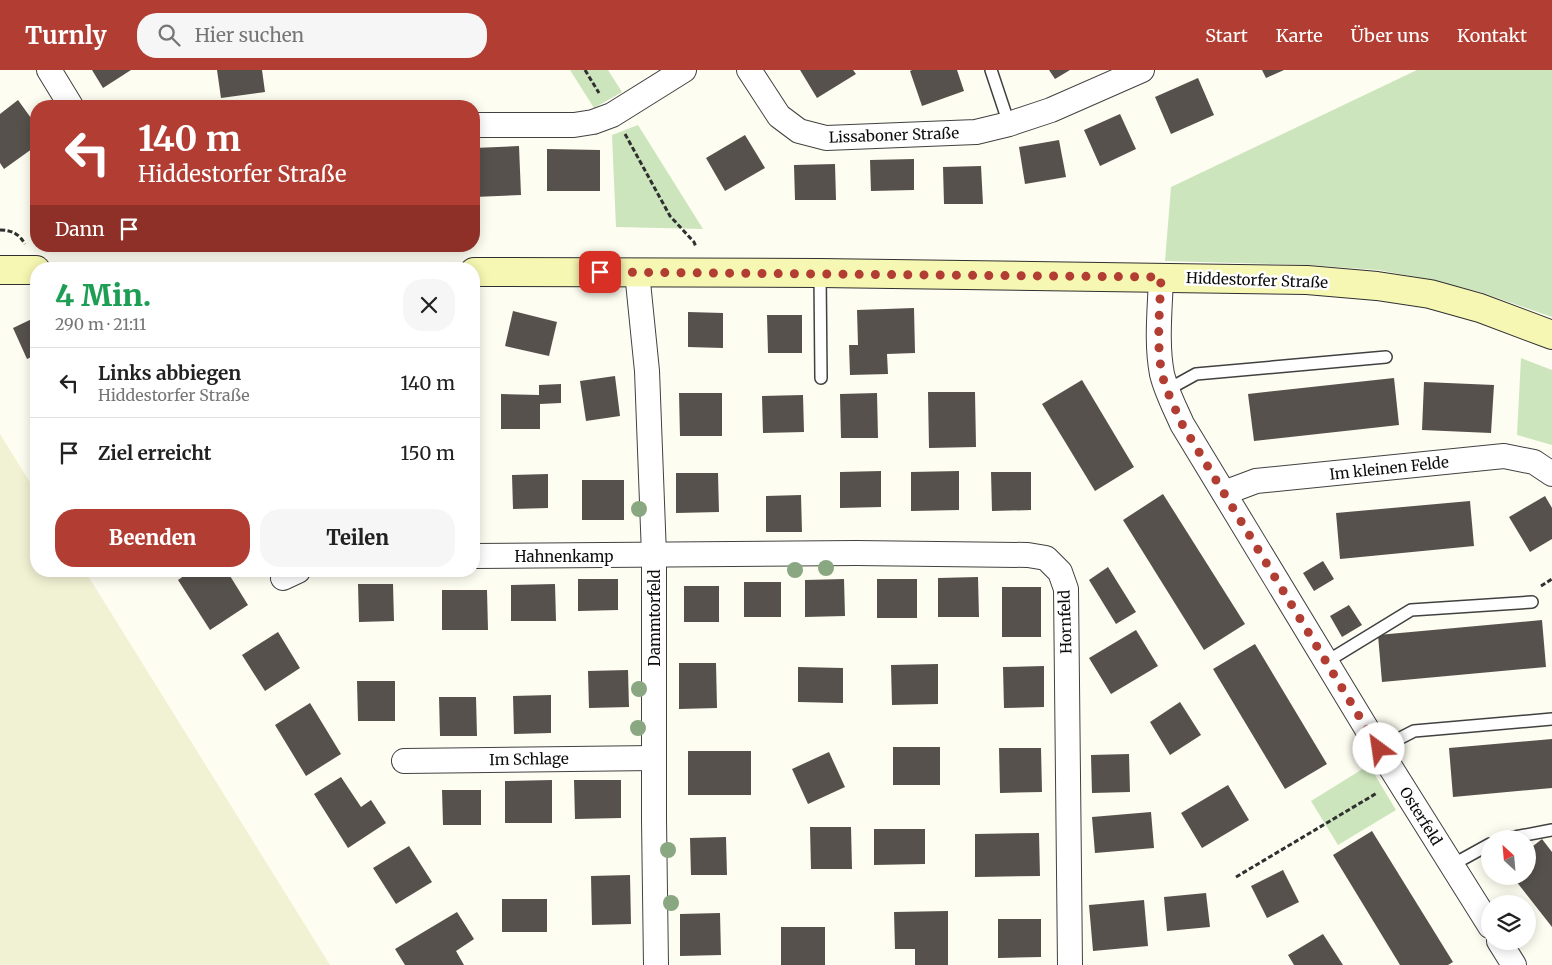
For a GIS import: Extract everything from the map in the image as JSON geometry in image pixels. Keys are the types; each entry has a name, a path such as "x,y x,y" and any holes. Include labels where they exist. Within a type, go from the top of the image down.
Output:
{"street":[{"path":"49,70 67,100"},
{"path":"480,125 574,125 593,122 612,115 684,70"},
{"name":"Lissaboner Straße","path":"749,70 779,116 799,131 826,138 976,132 1009,124 1051,110 1142,70"},
{"path":"0,270 30,270"},
{"name":"Hiddestorfer Straße","path":"480,272 820,273 1307,280 1377,286 1438,297 1480,308 1552,335"},
{"name":"Dammtorfeld","path":"637,272 647,371 654,555 656,965"},
{"name":"Osterfeld","path":"1161,277 1159,352 1162,374 1182,424 1398,780 1481,912"},
{"name":"Im kleinen Felde","path":"1224,493 1256,481 1504,456 1534,462 1552,474"},
{"name":"Hornfeld","path":"654,555 1018,554 1046,558 1060,572 1066,588 1070,965"},
{"name":"Hahnenkamp","path":"480,556 654,555"},
{"name":"Im Schlage","path":"404,761 654,758"},
{"path":"1505,950 1514,965"}],"lane":[{"path":"991,70 1009,124"},
{"path":"820,273 822,378"},
{"path":"1167,390 1196,374 1386,357"},
{"path":"1326,662 1411,610 1532,602"},
{"path":"1379,749 1414,731 1552,719"},
{"path":"1536,833 1552,830"},
{"path":"1452,865 1481,849"}],"path":[{"path":"585,70 630,144 670,216 694,242 704,272"},
{"path":"1236,877 1398,780"}],"green space":[{"path":"570,70 608,70 622,92 594,108"},
{"path":"1417,70 1552,70 1552,317 1480,292 1432,280 1378,270 1307,265 1165,261 1171,187"},
{"path":"638,125 703,229 616,227 612,135"},
{"path":"1521,358 1552,370 1552,445 1517,435"},
{"path":"0,434 30,482 30,577 89,577 330,965 0,965"},
{"path":"1369,765 1396,810 1338,845 1311,801"}],"building":[{"path":"92,70 131,70 103,88"},
{"path":"217,70 262,70 265,92 221,98"},
{"path":"800,70 853,70 856,74 817,98"},
{"path":"957,70 964,91 922,106 910,71"},
{"path":"1049,70 1070,70 1055,79"},
{"path":"1262,70 1284,70 1266,78"},
{"path":"1198,78 1214,115 1171,134 1155,97"},
{"path":"18,100 30,117 30,150 4,169 0,163 0,114"},
{"path":"1120,114 1136,149 1100,166 1084,130"},
{"path":"745,135 765,168 725,191 706,158"},
{"path":"1059,140 1066,177 1025,184 1019,147"},
{"path":"519,146 521,195 480,197 480,148"},
{"path":"547,149 600,150 600,191 547,191"},
{"path":"914,159 914,190 871,191 870,160"},
{"path":"835,164 836,200 795,200 794,165"},
{"path":"981,166 983,204 944,204 943,167"},
{"path":"914,308 915,353 887,354 888,374 850,375 849,345 858,345 857,310"},
{"path":"513,311 557,322 549,356 505,346"},
{"path":"688,312 723,313 723,348 688,347"},
{"path":"767,315 802,315 802,353 768,353"},
{"path":"30,320 30,358 27,359 13,328"},
{"path":"615,376 620,416 586,421 580,381"},
{"path":"1394,378 1399,425 1254,441 1248,394"},
{"path":"1082,380 1134,467 1095,491 1042,404"},
{"path":"1424,382 1494,385 1491,433 1422,430"},
{"path":"561,384 561,403 540,404 540,429 501,429 501,394 539,395 539,385"},
{"path":"928,392 975,392 976,447 929,448"},
{"path":"679,393 722,393 722,436 680,436"},
{"path":"877,393 878,438 841,438 840,394"},
{"path":"803,395 804,432 763,433 762,396"},
{"path":"881,471 881,507 840,508 840,472"},
{"path":"959,471 959,510 911,511 911,472"},
{"path":"991,472 1031,472 1031,510 992,511"},
{"path":"676,473 718,473 719,512 676,513"},
{"path":"548,474 548,508 513,509 512,475"},
{"path":"582,480 624,480 624,520 582,520"},
{"path":"1163,494 1245,624 1204,650 1123,520"},
{"path":"801,495 802,532 766,532 766,496"},
{"path":"1545,496 1552,508 1552,539 1530,552 1509,517"},
{"path":"1470,501 1474,546 1340,559 1336,513"},
{"path":"1323,561 1334,579 1314,591 1303,573"},
{"path":"1108,567 1136,612 1116,624 1089,580"},
{"path":"182,577 231,577 248,605 210,630 178,580"},
{"path":"978,577 979,617 938,617 938,578"},
{"path":"578,579 618,579 618,610 578,611"},
{"path":"844,579 845,616 805,617 805,580"},
{"path":"877,579 917,579 917,618 877,618"},
{"path":"744,582 781,582 781,617 744,617"},
{"path":"358,584 393,584 394,621 359,622"},
{"path":"555,584 556,621 511,621 511,585"},
{"path":"684,586 719,586 719,622 684,622"},
{"path":"1002,587 1041,587 1041,637 1002,637"},
{"path":"442,590 487,590 488,630 442,630"},
{"path":"1349,605 1362,625 1342,637 1330,616"},
{"path":"1542,620 1546,667 1382,682 1378,635"},
{"path":"1136,630 1158,666 1111,694 1089,658"},
{"path":"278,632 300,668 265,691 242,655"},
{"path":"1255,644 1327,764 1285,789 1213,669"},
{"path":"679,663 716,663 717,708 679,709"},
{"path":"938,664 938,704 892,705 891,665"},
{"path":"1044,666 1044,707 1004,708 1003,667"},
{"path":"798,667 843,668 843,703 798,702"},
{"path":"628,670 629,707 589,708 588,671"},
{"path":"357,681 395,681 395,721 358,721"},
{"path":"551,695 551,733 514,734 513,696"},
{"path":"439,697 476,697 477,736 440,736"},
{"path":"1180,702 1201,735 1170,755 1150,722"},
{"path":"310,703 341,754 306,776 275,725"},
{"path":"1552,739 1552,788 1453,797 1449,748"},
{"path":"893,747 940,747 940,785 893,785"},
{"path":"999,748 1041,748 1042,792 1000,793"},
{"path":"688,751 751,751 751,795 688,795"},
{"path":"829,752 845,787 808,804 792,769"},
{"path":"1129,754 1130,792 1092,793 1091,755"},
{"path":"341,777 361,807 371,800 386,823 348,848 314,794"},
{"path":"552,780 552,823 505,823 505,781"},
{"path":"574,780 621,780 621,818 575,819"},
{"path":"1228,785 1249,820 1202,848 1181,813"},
{"path":"442,790 481,790 481,825 443,825"},
{"path":"1151,812 1154,848 1095,853 1092,817"},
{"path":"810,827 851,827 852,869 811,869"},
{"path":"874,829 925,829 925,864 874,865"},
{"path":"1372,831 1453,962 1448,965 1400,965 1333,855"},
{"path":"1039,833 1040,876 975,877 975,834"},
{"path":"726,837 727,875 691,875 690,838"},
{"path":"1542,839 1552,852 1552,927 1536,907 1536,895 1527,895 1519,885 1536,885 1536,844"},
{"path":"409,846 432,882 396,904 373,868"},
{"path":"1283,870 1299,902 1267,918 1251,886"},
{"path":"630,875 631,924 592,925 591,876"},
{"path":"1206,893 1210,927 1167,931 1164,897"},
{"path":"502,899 547,899 547,932 502,932"},
{"path":"1144,900 1148,946 1093,951 1089,905"},
{"path":"948,911 948,965 915,965 915,949 895,949 894,912"},
{"path":"457,912 474,939 456,951 464,965 405,965 395,949"},
{"path":"720,913 721,955 680,956 680,914"},
{"path":"998,919 1041,919 1041,957 998,958"},
{"path":"781,927 825,927 825,965 781,965"},
{"path":"1323,934 1343,965 1294,965 1288,955"}],"route":[{"path":"600,272 1161,277 1159,352 1162,374 1182,424 1379,749"}]}
